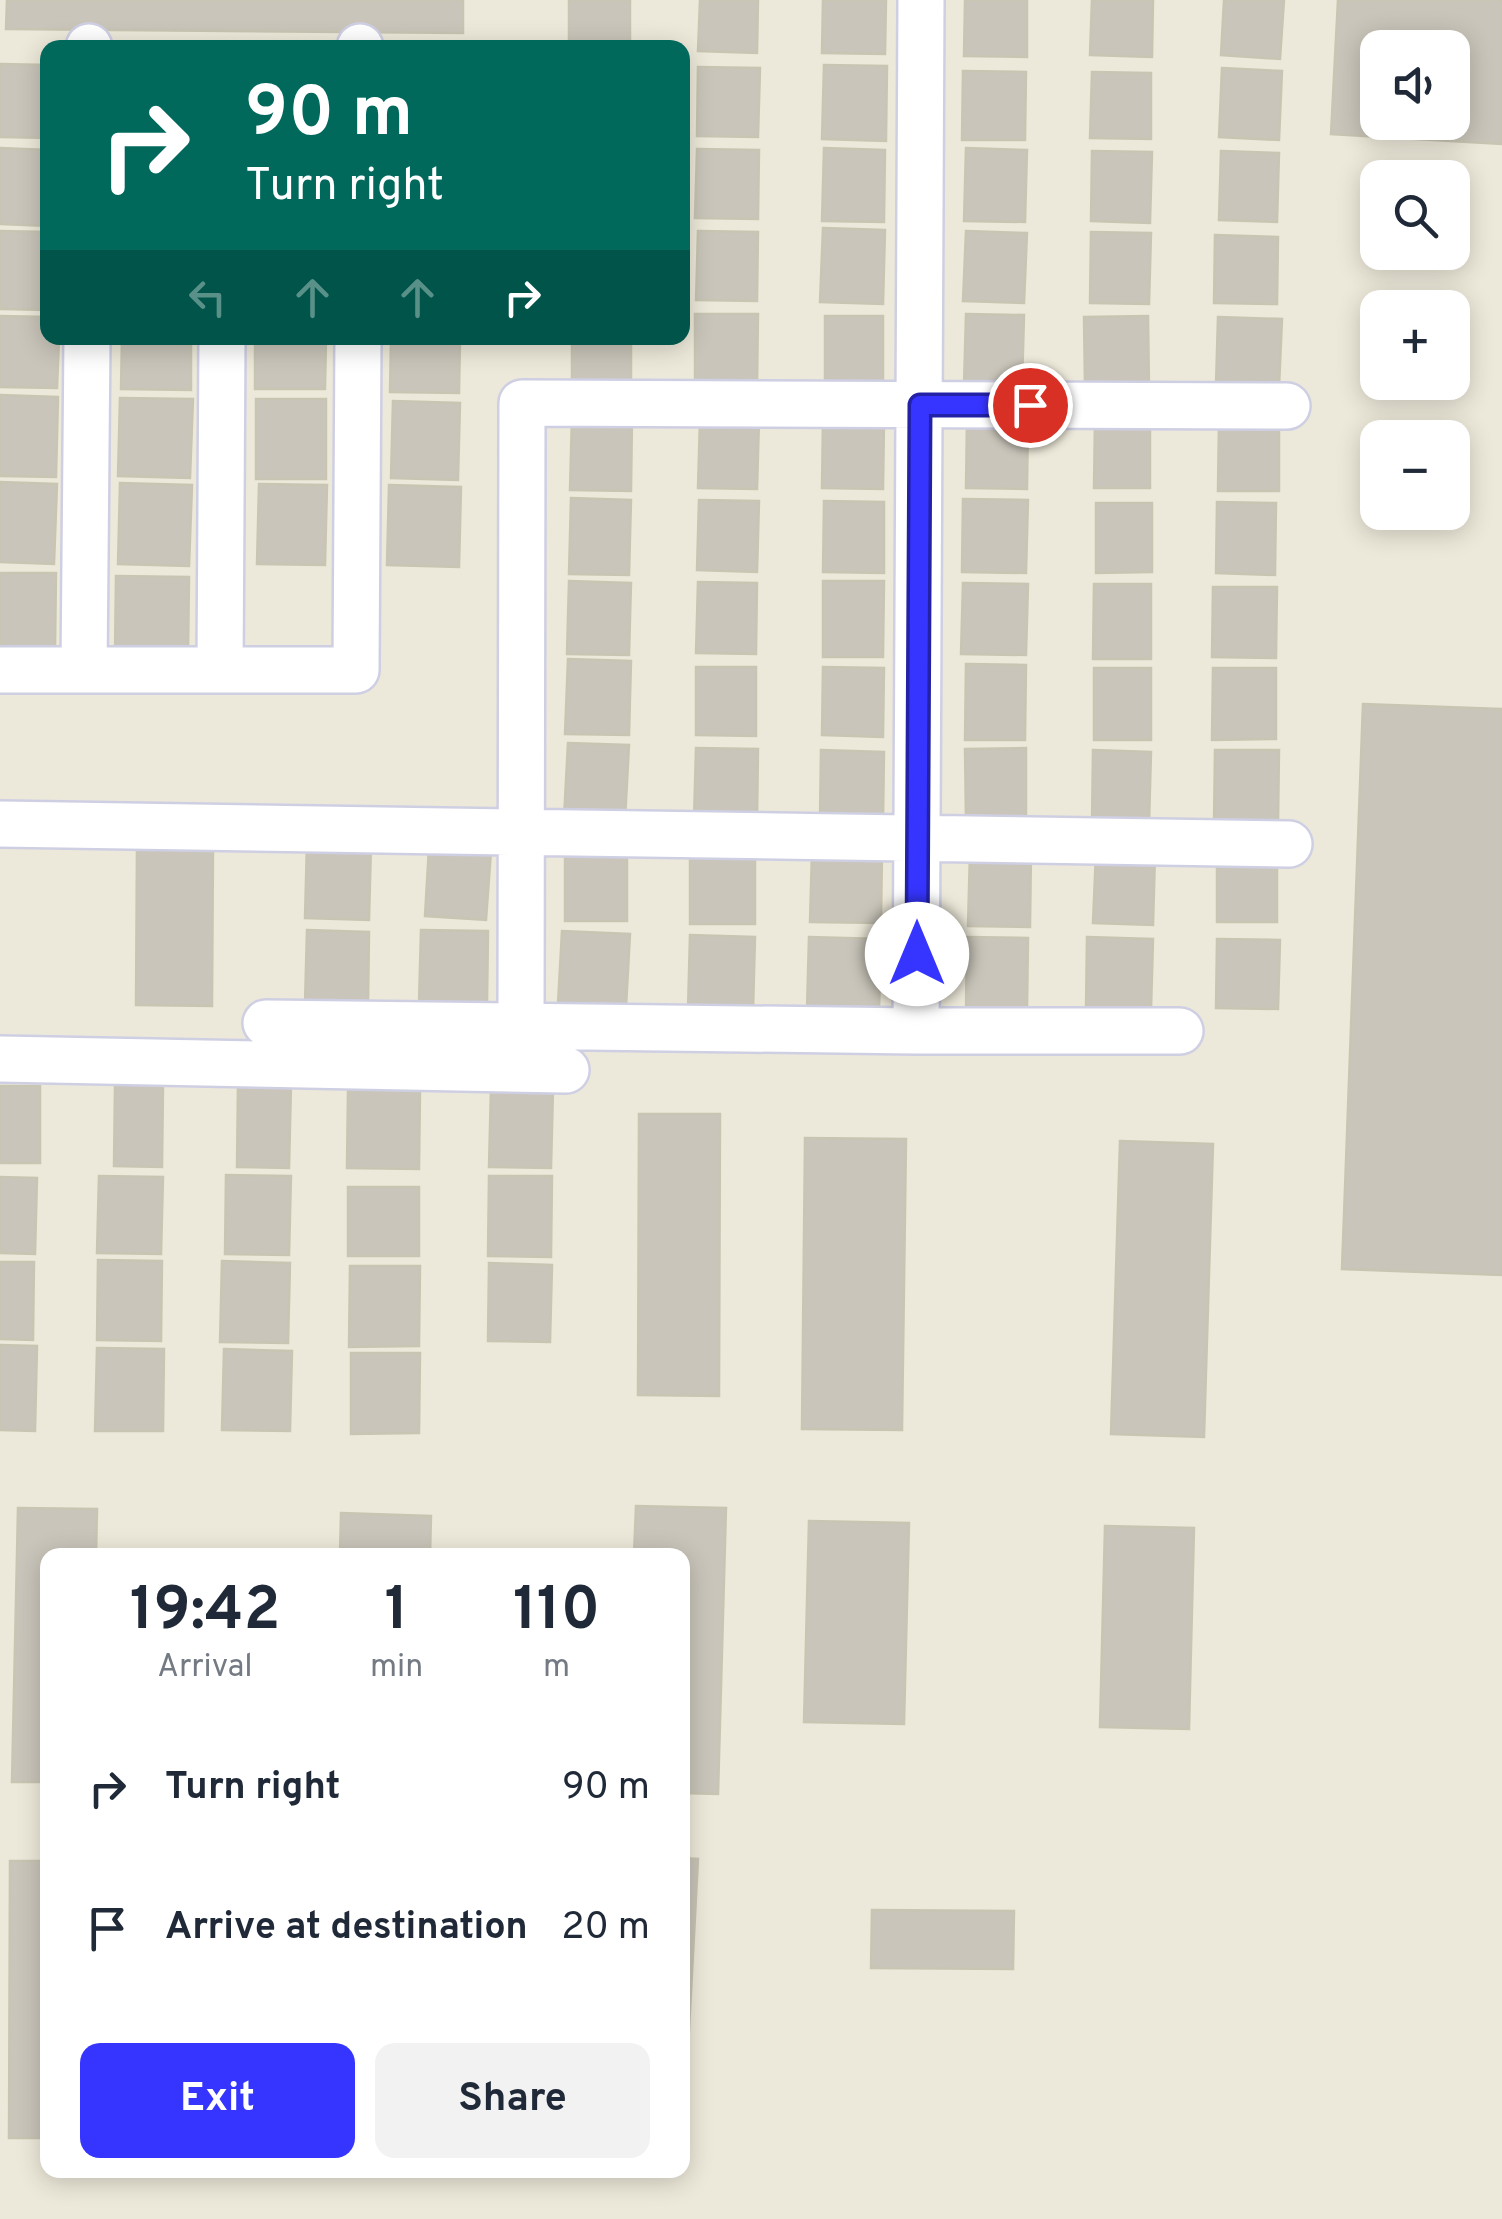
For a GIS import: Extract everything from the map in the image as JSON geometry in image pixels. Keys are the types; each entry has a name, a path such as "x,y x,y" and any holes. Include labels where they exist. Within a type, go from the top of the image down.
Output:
{"lane":[{"path":"916,1032 921,0"},
{"path":"84,670 87,345"},
{"path":"220,670 222,345"},
{"path":"0,670 356,670 358,345"},
{"path":"521,1026 522,404 1287,406"},
{"path":"0,824 1289,844"},
{"path":"266,1023 916,1032 1180,1031"},
{"path":"0,1059 566,1070"}],"building":[{"path":"7,0 463,0 463,33 6,29"},
{"path":"569,0 630,0 630,40 569,40"},
{"path":"700,0 758,0 757,53 698,51"},
{"path":"823,0 886,0 885,54 822,53"},
{"path":"965,0 1027,0 1027,57 964,56"},
{"path":"1092,0 1153,0 1152,57 1090,55"},
{"path":"1224,0 1284,0 1280,59 1221,55"},
{"path":"1338,0 1502,0 1502,144 1434,140 1470,140 1470,30 1360,30 1360,136 1331,134"},
{"path":"0,64 40,65 40,138 0,137"},
{"path":"824,65 887,66 886,141 822,139"},
{"path":"698,67 760,68 758,137 697,136"},
{"path":"1222,68 1282,71 1279,140 1219,137"},
{"path":"963,71 1026,72 1025,140 962,140"},
{"path":"1092,72 1151,73 1151,139 1090,138"},
{"path":"0,148 40,150 40,226 0,224"},
{"path":"824,148 885,150 884,222 822,221"},
{"path":"966,148 1027,150 1025,222 964,221"},
{"path":"697,149 759,150 758,219 695,218"},
{"path":"1092,151 1152,152 1150,223 1091,221"},
{"path":"1221,151 1279,153 1277,222 1219,220"},
{"path":"823,228 885,230 883,304 820,302"},
{"path":"0,231 40,232 40,310 0,309"},
{"path":"698,231 758,232 757,301 696,300"},
{"path":"966,231 1027,233 1024,303 963,301"},
{"path":"1091,232 1151,233 1149,304 1090,303"},
{"path":"1215,235 1278,237 1277,304 1214,303"},
{"path":"695,314 758,314 757,386 695,385"},
{"path":"966,314 1024,315 1022,387 964,386"},
{"path":"0,316 40,317 40,345 59,345 57,388 0,387"},
{"path":"825,316 883,316 883,389 825,388"},
{"path":"1148,316 1149,387 1085,387 1084,317"},
{"path":"1218,317 1282,319 1279,387 1216,385"},
{"path":"122,345 191,345 191,390 121,389"},
{"path":"255,345 326,345 325,389 255,389"},
{"path":"391,345 460,345 459,393 390,392"},
{"path":"572,345 631,345 631,384 572,384"},
{"path":"0,395 58,397 56,477 0,476"},
{"path":"120,398 193,399 190,478 118,476"},
{"path":"256,399 326,399 326,479 256,479"},
{"path":"393,401 460,403 458,480 391,478"},
{"path":"572,417 632,418 631,491 570,490"},
{"path":"700,419 759,420 757,489 698,488"},
{"path":"823,419 884,421 883,489 822,488"},
{"path":"967,419 1028,420 1027,489 966,488"},
{"path":"1095,419 1150,419 1150,488 1094,488"},
{"path":"1219,421 1279,421 1279,491 1218,491"},
{"path":"0,482 57,484 54,564 0,562"},
{"path":"120,483 192,485 189,566 118,564"},
{"path":"259,484 327,485 325,565 257,564"},
{"path":"389,485 461,487 459,567 387,565"},
{"path":"571,498 631,500 629,575 569,574"},
{"path":"963,499 1028,500 1026,573 962,572"},
{"path":"699,500 759,501 757,572 697,570"},
{"path":"824,501 884,502 884,573 823,572"},
{"path":"1217,502 1276,503 1275,575 1216,573"},
{"path":"1096,503 1152,503 1152,572 1096,573"},
{"path":"0,573 56,573 55,651 0,651"},
{"path":"116,576 189,577 188,654 115,653"},
{"path":"569,581 631,583 629,655 567,654"},
{"path":"823,581 884,581 883,657 823,657"},
{"path":"698,582 757,583 756,654 696,653"},
{"path":"963,583 1028,584 1026,655 961,654"},
{"path":"1094,584 1151,584 1151,659 1093,659"},
{"path":"1213,587 1277,587 1276,658 1212,657"},
{"path":"568,659 631,661 629,735 565,734"},
{"path":"966,664 1026,665 1025,740 965,740"},
{"path":"696,667 756,667 756,736 696,735"},
{"path":"823,667 884,668 883,737 822,735"},
{"path":"1094,668 1151,668 1151,740 1094,740"},
{"path":"1213,668 1276,668 1276,739 1212,740"},
{"path":"1363,704 1502,709 1502,1275 1342,1269"},
{"path":"568,743 629,745 625,820 564,818"},
{"path":"696,748 758,749 757,821 694,820"},
{"path":"1026,748 1026,821 966,821 965,749"},
{"path":"821,750 884,752 883,821 820,819"},
{"path":"1093,750 1151,752 1149,824 1092,823"},
{"path":"1215,750 1279,750 1278,824 1214,824"},
{"path":"307,843 371,844 369,920 305,918"},
{"path":"137,845 213,845 212,1006 136,1005"},
{"path":"429,847 491,851 486,920 425,916"},
{"path":"565,850 627,851 627,921 565,921"},
{"path":"812,852 882,853 881,923 810,922"},
{"path":"970,852 1031,853 1030,927 968,926"},
{"path":"1096,852 1155,854 1153,925 1093,923"},
{"path":"755,853 755,924 690,924 690,854"},
{"path":"1217,859 1277,859 1277,922 1217,922"},
{"path":"307,930 369,932 368,1005 305,1004"},
{"path":"421,930 488,931 487,1004 419,1003"},
{"path":"562,931 630,934 626,1007 558,1004"},
{"path":"690,935 755,937 753,1011 688,1010"},
{"path":"809,937 881,939 879,1011 807,1010"},
{"path":"967,937 1028,938 1027,1011 966,1010"},
{"path":"1087,937 1153,939 1151,1010 1086,1010"},
{"path":"1217,939 1280,940 1278,1009 1216,1008"},
{"path":"238,1084 291,1085 289,1168 237,1167"},
{"path":"115,1085 163,1086 162,1167 114,1166"},
{"path":"0,1086 40,1086 40,1163 0,1163"},
{"path":"491,1088 553,1089 551,1168 489,1167"},
{"path":"348,1090 420,1090 419,1169 347,1168"},
{"path":"639,1114 720,1114 719,1396 638,1395"},
{"path":"805,1138 906,1139 902,1430 802,1429"},
{"path":"1120,1141 1213,1144 1204,1437 1111,1434"},
{"path":"226,1175 291,1176 289,1255 225,1254"},
{"path":"99,1176 163,1177 161,1254 97,1253"},
{"path":"489,1176 552,1176 551,1257 488,1256"},
{"path":"0,1177 37,1178 35,1254 0,1253"},
{"path":"348,1187 419,1187 419,1256 348,1256"},
{"path":"98,1260 162,1261 161,1341 97,1340"},
{"path":"222,1261 290,1263 288,1343 220,1342"},
{"path":"0,1262 34,1262 33,1340 0,1339"},
{"path":"489,1263 552,1265 550,1342 488,1341"},
{"path":"350,1266 420,1266 419,1346 349,1347"},
{"path":"0,1345 37,1346 35,1431 0,1430"},
{"path":"97,1348 164,1349 163,1431 95,1431"},
{"path":"224,1349 292,1351 290,1431 222,1430"},
{"path":"351,1353 420,1353 419,1433 351,1434"},
{"path":"636,1506 726,1508 718,1794 690,1793 690,1548 634,1548"},
{"path":"18,1508 97,1509 96,1548 40,1548 40,1782 12,1782"},
{"path":"341,1513 431,1516 430,1548 340,1548"},
{"path":"809,1521 909,1523 904,1724 804,1722"},
{"path":"1105,1526 1194,1528 1189,1729 1100,1727"},
{"path":"690,1858 698,1859 690,2010"},
{"path":"10,1861 40,1861 40,2138 9,2138"},
{"path":"872,1910 1014,1911 1013,1969 871,1968"}],"route":[{"path":"917,954 920,405 1030,405"}]}
